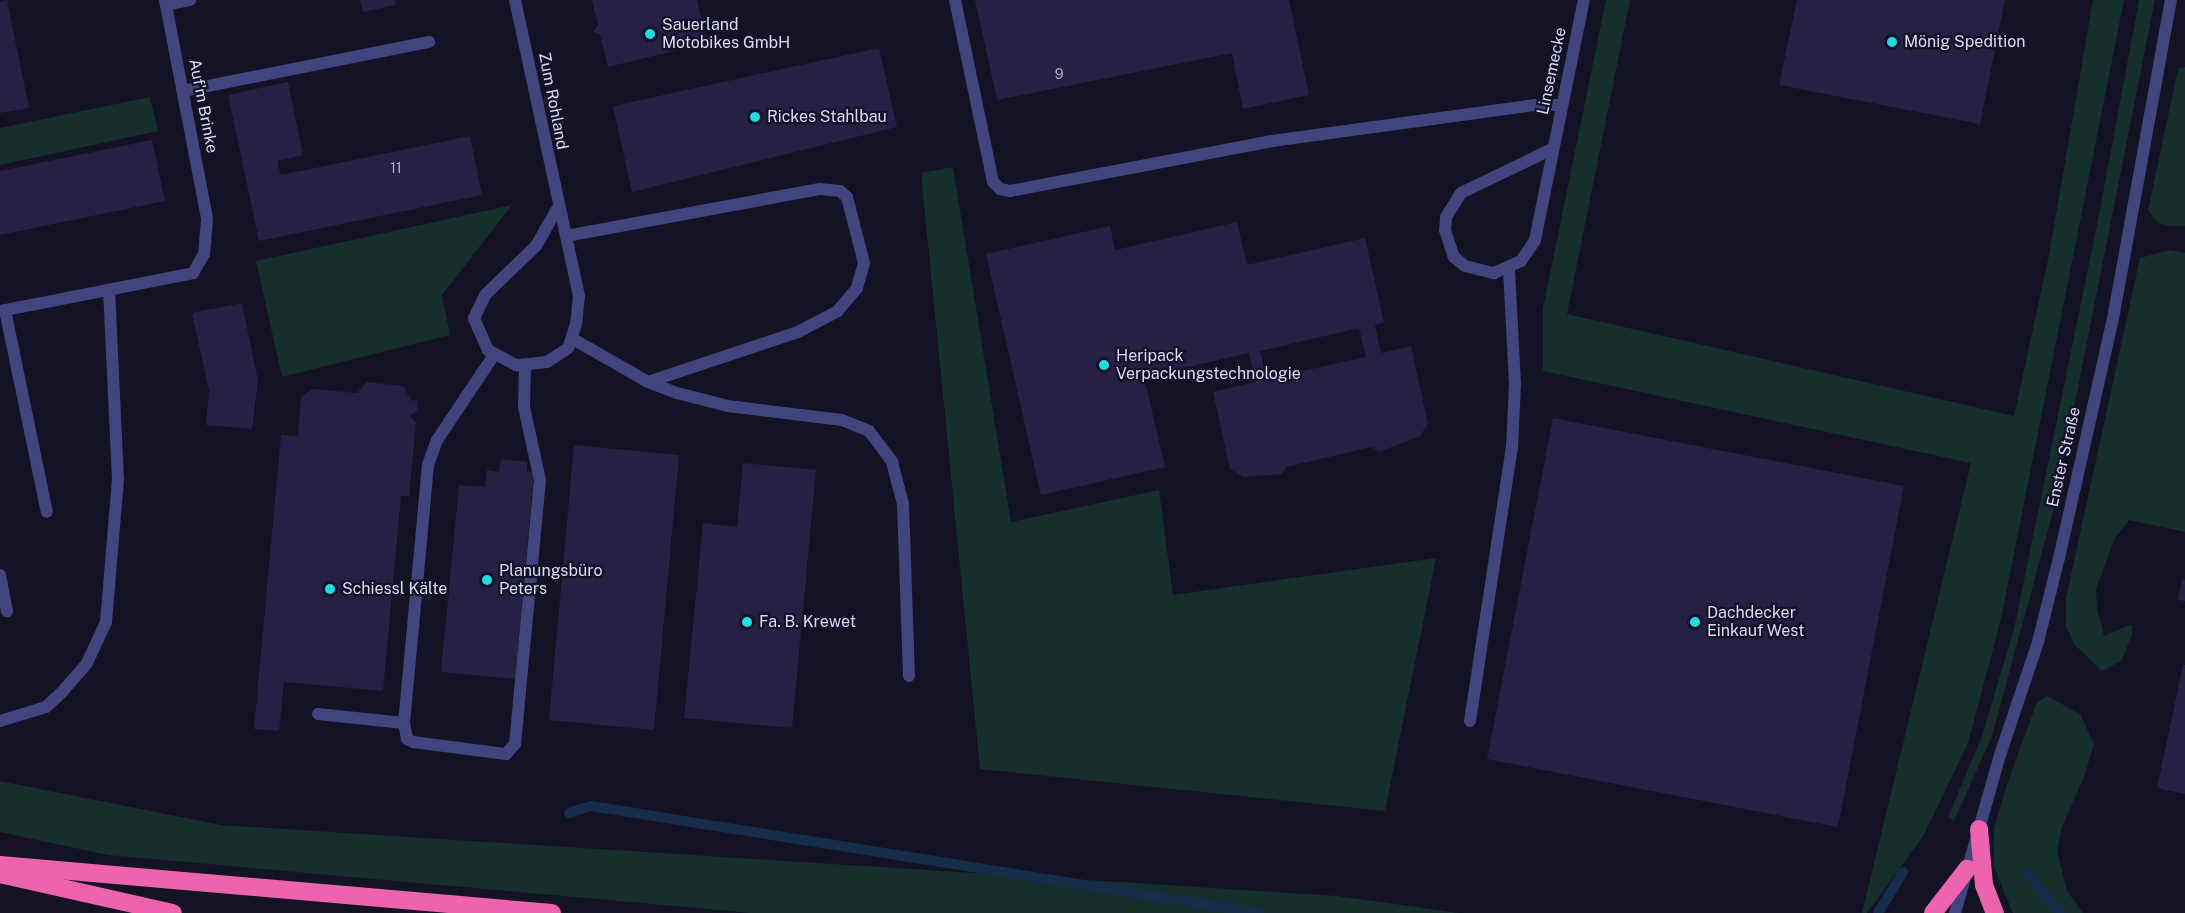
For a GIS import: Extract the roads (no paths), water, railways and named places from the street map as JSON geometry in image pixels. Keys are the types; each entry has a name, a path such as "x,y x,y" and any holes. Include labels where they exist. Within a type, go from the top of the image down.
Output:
{"highway":[{"path":"1979,829 1984,885 1995,913"},
{"path":"0,865 552,913"},
{"path":"1933,913 1967,869"},
{"path":"0,874 173,913"}],"street":[{"path":"165,3 190,0"},
{"name":"Zum Rohland","path":"515,0 557,209 566,236 579,296 573,339"},
{"path":"955,0 993,182 1000,189 1010,191 1272,141 1535,105 1562,105"},
{"name":"Linsemecke","path":"1509,269 1530,249 1540,226 1552,149 1584,0"},
{"name":"Enster Straße","path":"1955,913 2038,642 2059,558 2114,313 2171,0"},
{"name":"Auf'm Brinke","path":"3,311 193,273 204,254 207,219 165,3"},
{"path":"183,91 429,42"},
{"path":"1470,722 1512,448 1515,384 1509,269 1494,273 1477,270 1454,257 1447,245 1446,217 1454,200 1471,186 1552,149"},
{"path":"566,236 820,189 840,191 847,197 864,263 857,288 838,311 798,332 648,382"},
{"path":"557,209 536,246 495,285 478,307 474,318 480,340 494,355 525,365 557,358 573,339 648,382 701,401 842,420 869,431 882,445 898,480 903,504 909,676"},
{"path":"0,721 46,707 87,663 106,622 118,480 109,291"},
{"path":"3,311 47,512"},
{"path":"494,355 437,440 428,465 404,723 407,739 413,742 506,754 515,744 540,480 524,406 525,365"},
{"path":"0,575 7,611"},
{"path":"318,714 404,723"}],"waterway":[{"path":"569,813 591,806 1259,913"},
{"path":"1878,913 1903,872"},
{"path":"2026,873 2061,913"}],"place":[{"name":"Sauerland Motobikes GmbH","path":"650,34"},
{"name":"Mönig Spedition","path":"1892,42"},
{"name":"Rickes Stahlbau","path":"755,117"},
{"name":"Heripack Verpackungstechnologie","path":"1104,365"},
{"name":"Planungsbüro Peters","path":"487,580"},
{"name":"Schiessl Kälte","path":"330,589"},
{"name":"Fa. B. Krewet","path":"747,622"},
{"name":"Dachdecker Einkauf West","path":"1695,622"}]}
